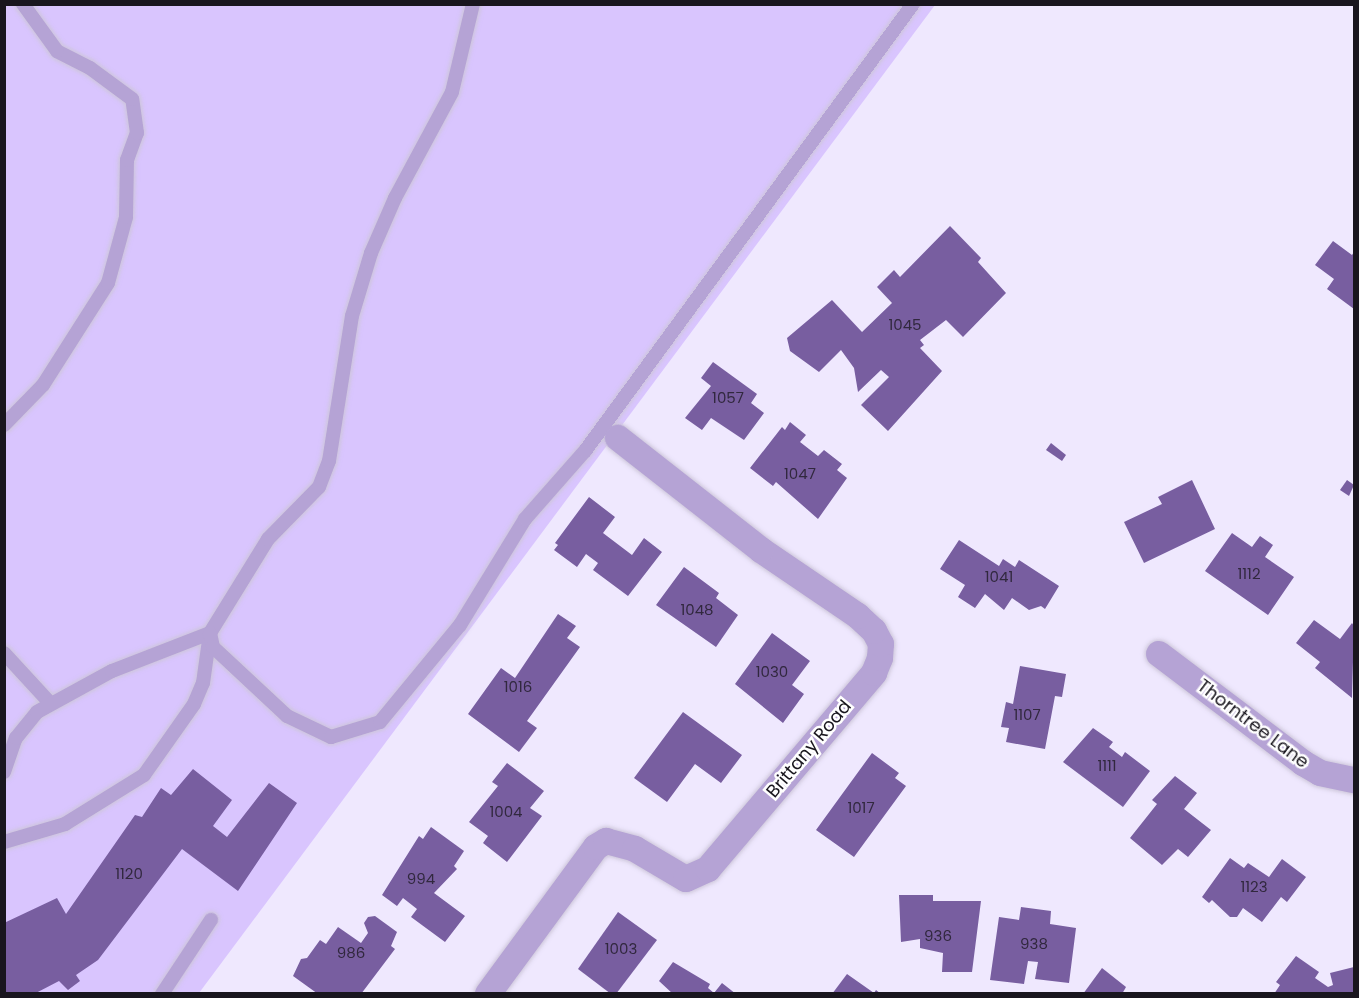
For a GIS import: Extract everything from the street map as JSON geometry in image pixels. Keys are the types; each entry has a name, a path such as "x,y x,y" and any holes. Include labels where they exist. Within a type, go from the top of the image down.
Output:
{"street":[{"name":"Brittany Road","path":"488,993 596,847 606,840 635,849 686,879 697,877 708,869 874,673 880,658 881,644 874,631 858,616 761,550 618,438"},
{"name":"Thorntree Lane","path":"1159,654 1303,763 1320,773 1354,780"}],"lane":[{"path":"4,425 43,385 108,283 126,217 127,160 137,133 132,99 90,68 57,51 23,4"},
{"path":"4,842 65,824 144,775 164,752 194,704 203,683 210,633 268,539 319,487 329,461 352,316 371,253 452,92 473,4"},
{"path":"210,633 213,647 287,716 331,737 381,722 460,625 525,519 585,452 913,4"},
{"path":"4,772 24,722 50,703 112,671 210,633"},
{"path":"4,653 50,703"},
{"path":"162,993 211,920"}],"shaded area":[{"path":"5,5 935,5 199,993 5,994"}],"building":[{"path":"950,226 981,258 978,262 1006,293 963,337 946,320 920,340 924,345 920,348 942,371 888,431 861,405 889,377 881,370 858,392 854,368 841,350 819,372 790,351 787,338 832,300 862,332 892,303 877,287 894,270 900,277"},
{"path":"1333,241 1352,255 1354,252 1354,309 1327,289 1334,279 1315,265"},
{"path":"713,362 757,394 751,403 764,413 744,440 711,418 702,430 685,418 711,386 701,378"},
{"path":"790,422 806,435 800,442 818,456 824,450 842,464 837,470 847,478 818,519 776,482 773,486 750,468 782,427 785,430"},
{"path":"1051,443 1066,455 1062,461 1046,450"},
{"path":"1192,480 1215,529 1144,563 1124,522 1162,504 1158,497"},
{"path":"1347,480 1354,485 1349,496 1340,490"},
{"path":"589,497 615,517 603,533 632,555 644,538 662,552 628,596 593,570 598,563 586,554 577,567 554,550 558,545 555,543"},
{"path":"1232,533 1252,547 1260,536 1273,545 1265,557 1294,577 1268,615 1205,571"},
{"path":"959,540 999,566 1003,559 1015,567 1019,560 1059,586 1045,609 1041,606 1029,610 1012,598 1004,610 985,594 975,608 958,597 965,585 940,569"},
{"path":"684,567 719,593 716,598 738,615 716,647 656,605"},
{"path":"558,614 576,626 567,638 580,647 527,721 537,728 519,752 468,714 501,668 515,678"},
{"path":"1314,620 1340,639 1352,623 1354,626 1352,698 1315,668 1320,662 1296,643"},
{"path":"772,633 810,661 792,685 804,694 783,723 735,684"},
{"path":"1020,666 1066,674 1062,697 1055,696 1045,749 1006,742 1009,728 1001,727 1006,702 1013,704"},
{"path":"683,712 742,755 721,783 695,764 667,802 634,778"},
{"path":"1093,728 1113,742 1109,747 1122,757 1125,752 1150,771 1123,807 1063,762"},
{"path":"872,753 899,773 895,778 906,786 854,857 816,830"},
{"path":"507,763 544,791 530,808 542,816 507,862 483,843 488,836 469,822 498,786 492,782"},
{"path":"193,769 232,800 213,826 227,837 269,783 297,803 238,891 182,849 98,960 76,975 80,981 68,990 59,981 34,994 4,994 4,923 57,898 66,914 135,815 142,817 161,788 171,795"},
{"path":"1175,776 1197,793 1184,809 1211,830 1188,857 1178,849 1162,865 1130,838 1157,804 1152,800"},
{"path":"431,827 464,851 454,866 457,869 434,893 465,916 445,942 411,917 417,909 403,898 397,906 382,895 419,836 423,839"},
{"path":"1230,858 1244,868 1248,863 1269,877 1282,859 1306,877 1287,902 1281,897 1262,922 1243,908 1237,917 1230,917 1212,900 1209,903 1202,897"},
{"path":"899,895 933,895 933,901 981,901 972,972 942,972 943,953 920,948 920,939 901,942"},
{"path":"1021,907 1051,911 1050,924 1076,928 1069,983 1035,979 1038,962 1028,961 1024,984 990,980 999,917 1019,920"},
{"path":"618,912 657,940 616,994 611,994 578,969"},
{"path":"375,916 397,932 391,946 395,949 361,994 318,994 293,976 301,959 307,958 320,940 326,944 338,927 361,943 368,933 364,923 368,917"},
{"path":"1296,956 1319,972 1315,978 1328,987 1333,985 1330,973 1354,967 1354,994 1274,994 1280,985 1276,982"},
{"path":"673,962 710,984 708,988 714,993 722,983 736,994 673,994 659,981"},
{"path":"1102,968 1126,987 1122,994 1083,994"},
{"path":"847,974 874,993 876,990 881,994 832,994"}]}
